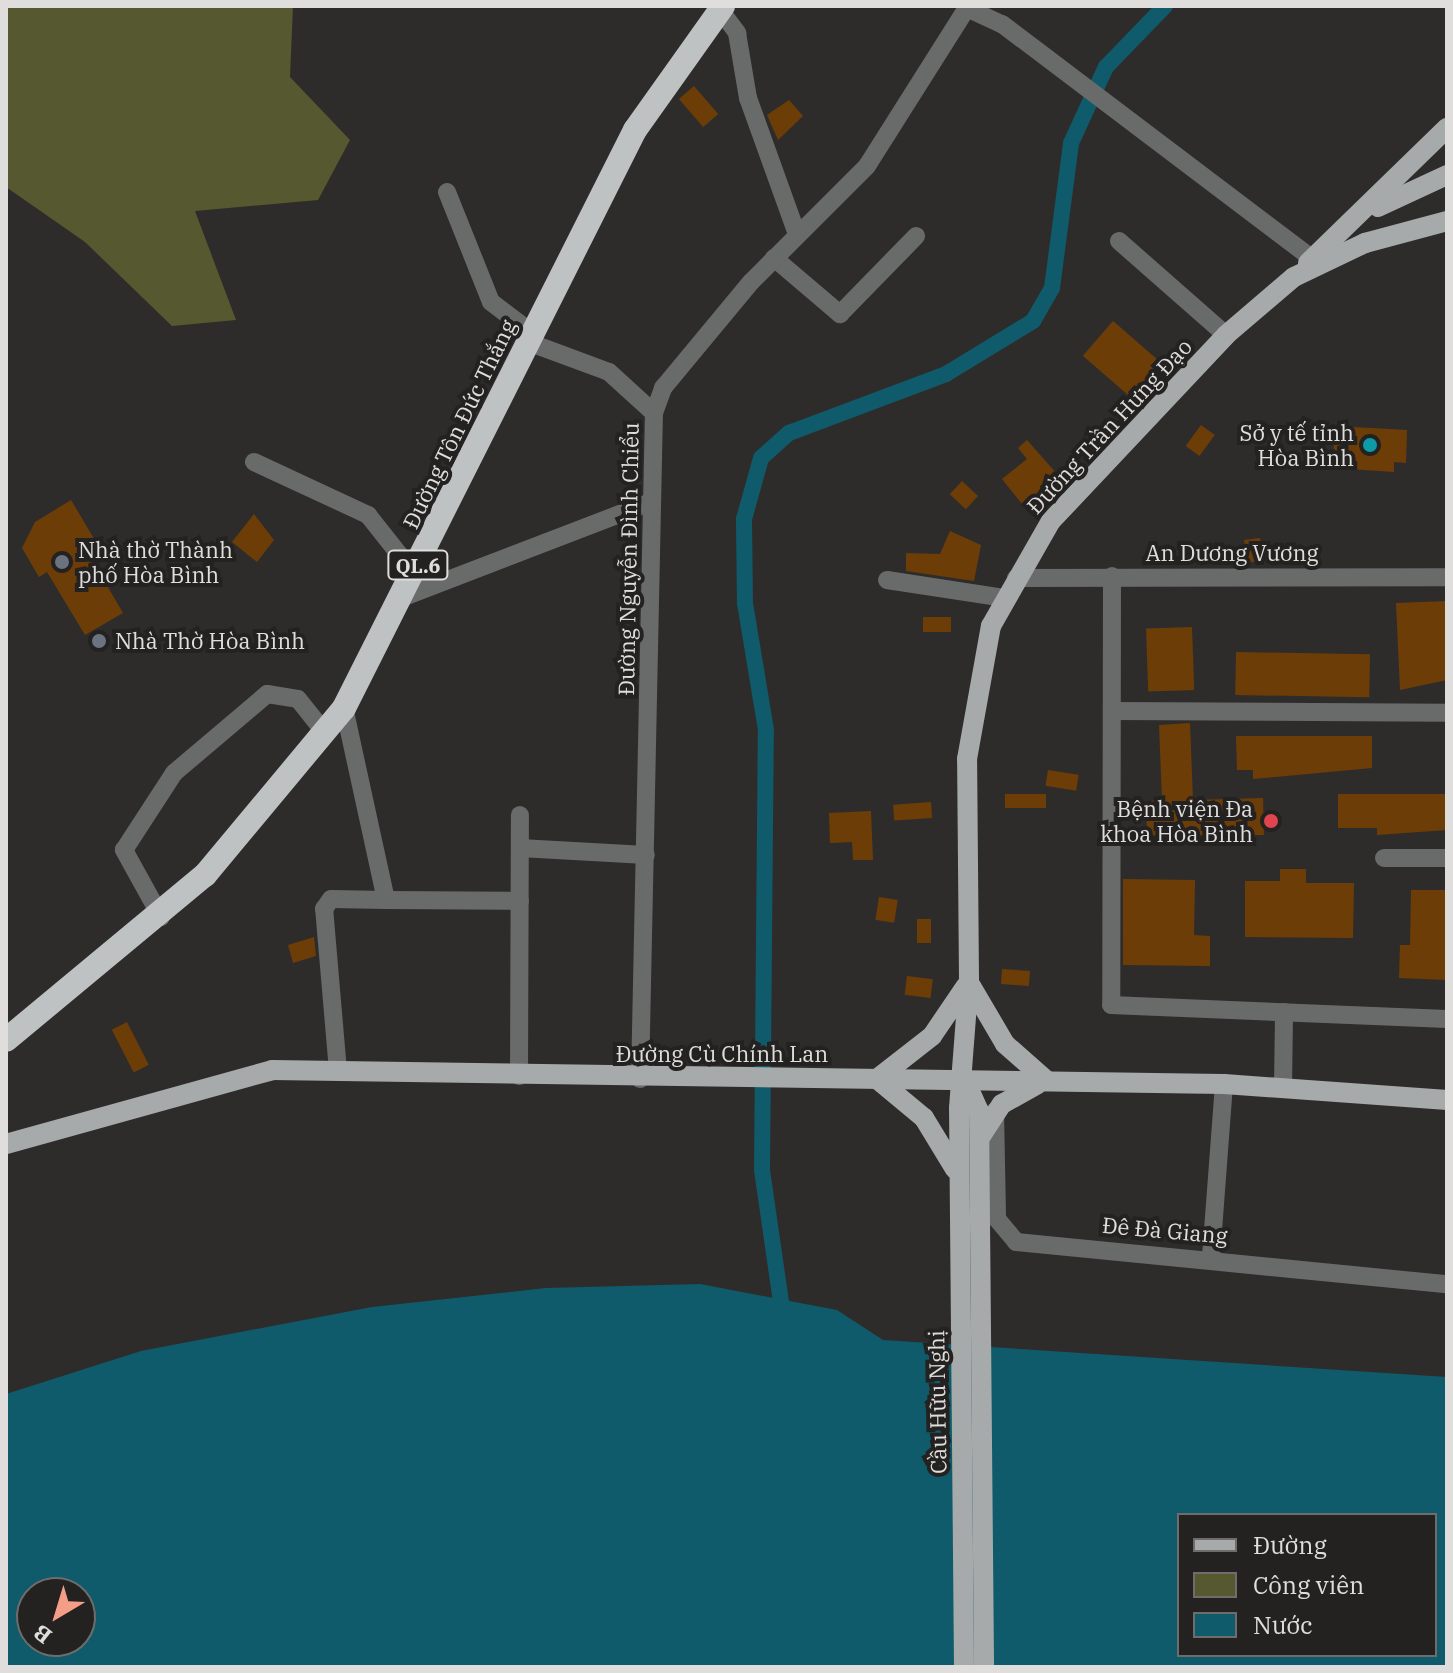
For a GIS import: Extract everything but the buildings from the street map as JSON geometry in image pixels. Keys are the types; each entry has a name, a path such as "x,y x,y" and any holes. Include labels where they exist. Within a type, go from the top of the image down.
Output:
{"highway":[{"name":"Đường Tôn Đức Thắng","path":"6,1040 161,917 258,818 344,708 635,130 720,7"}],"main road":[{"path":"1294,277 1360,217 1447,128"},
{"path":"1360,217 1447,175"},
{"name":"Đường Trần Hưng Đạo","path":"965,1080 969,979 967,759 982,665 1004,598 1051,521 1226,335 1294,277 1365,243 1447,221"},
{"path":"959,1183 935,1132 877,1079 932,1036 969,979 997,1033 1047,1081 995,1111 969,1138"},
{"name":"Đường Cù Chính Lan","path":"6,1144 272,1070 640,1079 1224,1084 1447,1100"},
{"path":"965,1080 979,1111 969,1138"},
{"name":"Cầu Hữu Nghị","path":"964,1667 959,1183 969,1138"},
{"name":"Cầu Hữu Nghị","path":"969,1138 984,1667"}],"street":[{"path":"720,7 737,33 748,98 797,234"},
{"path":"968,7 1114,106 1313,259"},
{"name":"Đường Nguyễn Đình Chiểu","path":"640,1079 654,413 663,388 774,258 867,166 968,7"},
{"path":"447,192 491,302 530,338 599,366 654,413"},
{"path":"774,258 840,314 916,236"},
{"path":"1119,241 1226,335"},
{"path":"254,462 368,515 414,573"},
{"path":"401,598 651,502"},
{"path":"1112,576 1111,1005 1447,1019"},
{"name":"An Dương Vương","path":"1016,578 1447,577"},
{"path":"887,580 1004,598"},
{"path":"161,917 124,850 174,773 267,694 298,699 325,733"},
{"path":"344,708 386,900"},
{"path":"1112,711 1447,713"},
{"path":"519,1076 520,815"},
{"path":"520,848 646,855"},
{"path":"1384,858 1447,858"},
{"path":"338,1071 324,909 331,899 520,901"},
{"path":"1283,1087 1284,1012"},
{"path":"1211,1257 1224,1084"},
{"name":"Đê Đà Giang","path":"995,1111 997,1219 1010,1239 1211,1257 1447,1284"}],"green space":[{"path":"6,6 293,6 290,77 350,140 318,200 195,211 236,320 172,326 85,242 6,187"}],"water":[{"path":"700,1284 837,1310 883,1340 1447,1377 1447,1667 6,1667 6,1394 141,1351 372,1307 546,1288"}],"waterway":[{"path":"781,1302 762,1170 766,730 745,603 744,519 761,458 789,433 946,374 1033,321 1052,288 1071,143 1106,67 1165,6"}],"place":[{"name":"Sở y tế tỉnh Hòa Bình","path":"1370,445"},
{"name":"Nhà thờ Thành phố Hòa Bình","path":"62,562"},
{"name":"Nhà Thờ Hòa Bình","path":"99,641"},
{"name":"Bệnh viện Đa khoa Hòa Bình","path":"1271,821"}]}
